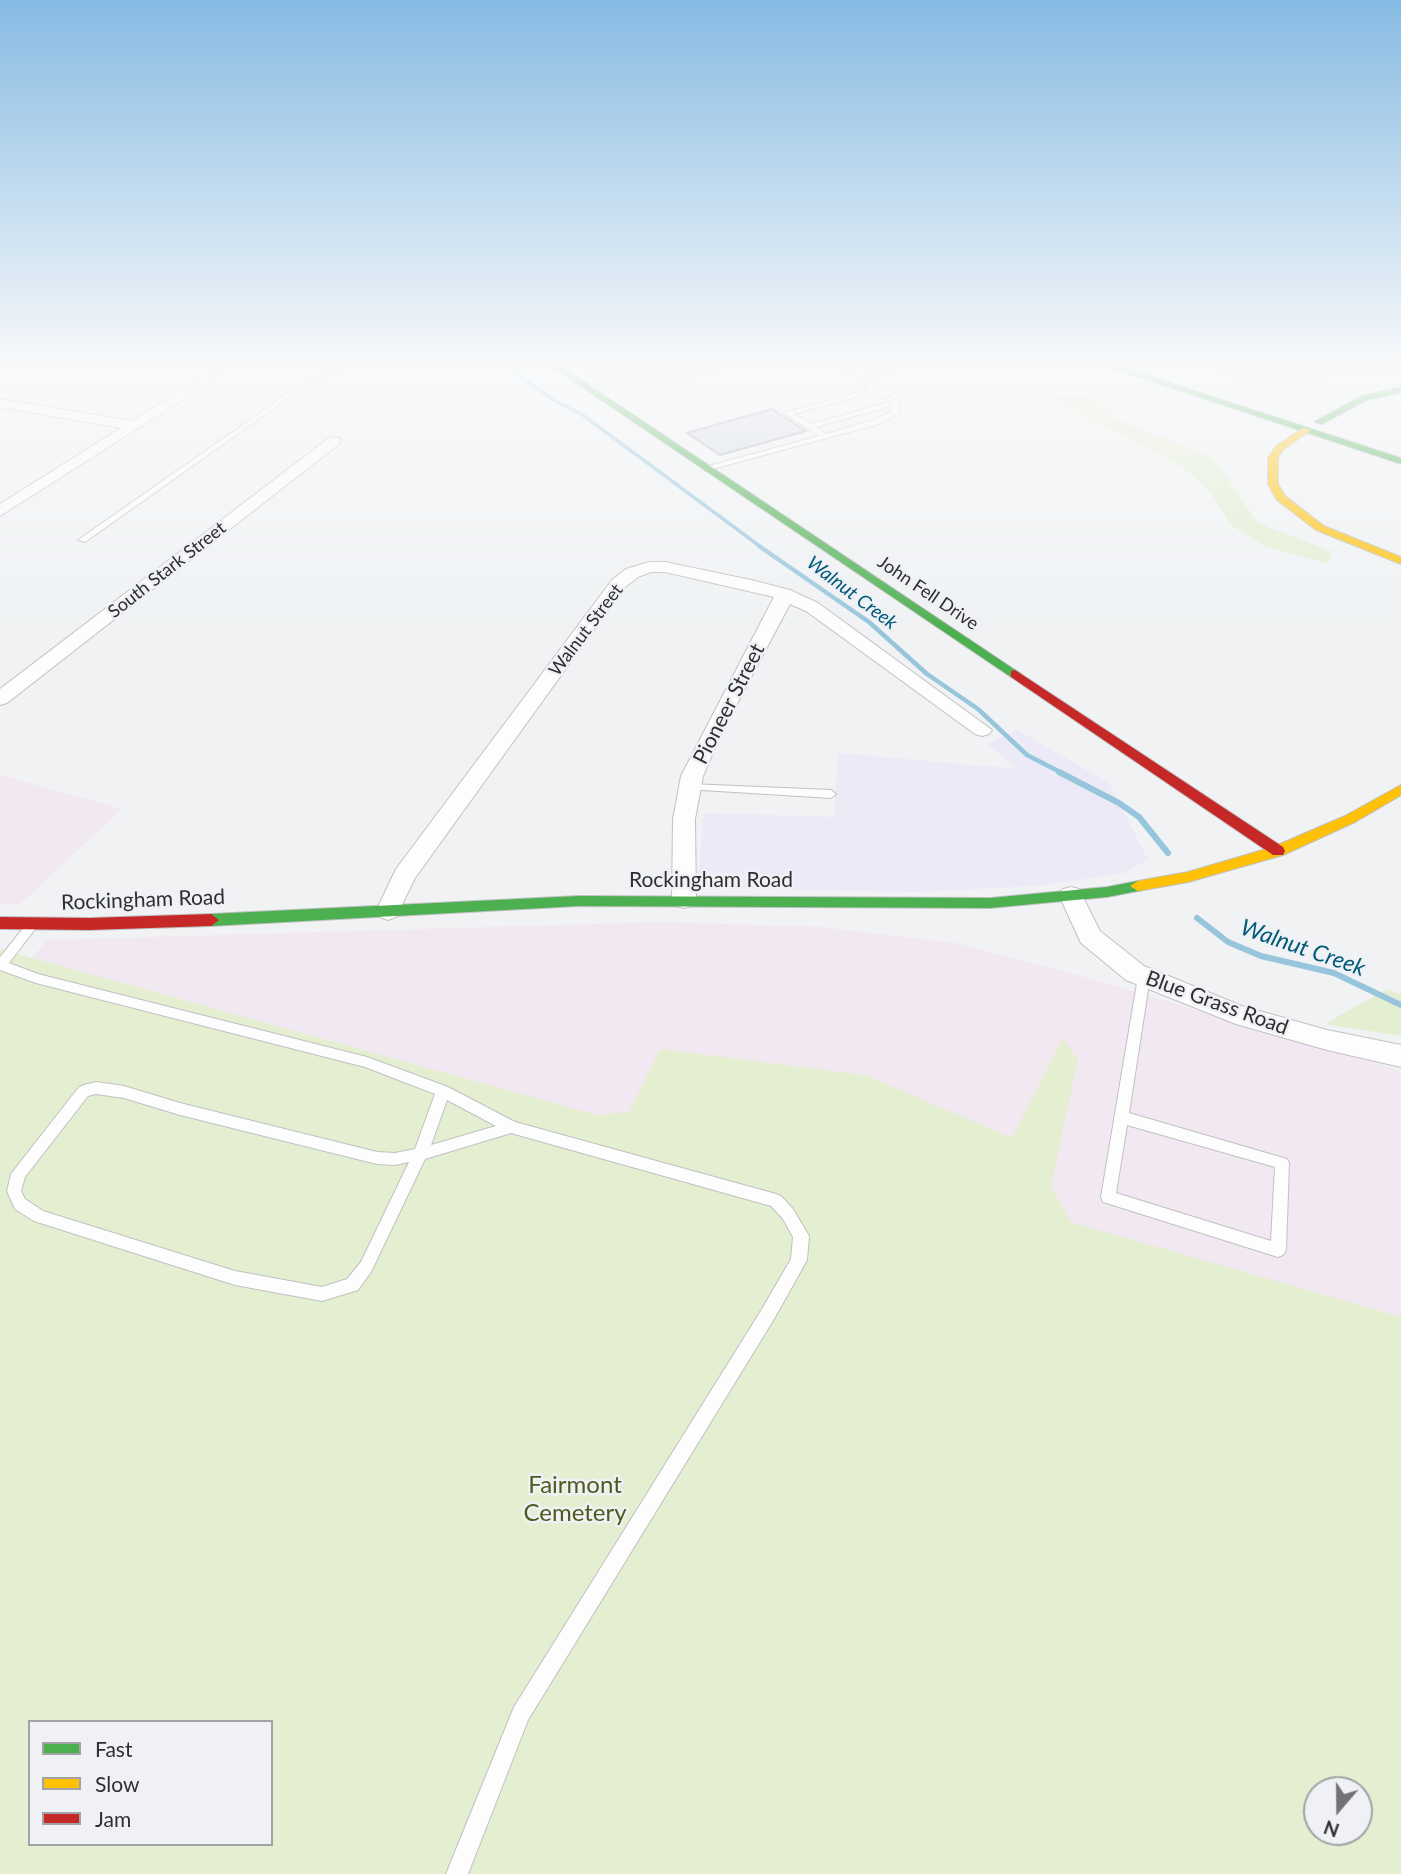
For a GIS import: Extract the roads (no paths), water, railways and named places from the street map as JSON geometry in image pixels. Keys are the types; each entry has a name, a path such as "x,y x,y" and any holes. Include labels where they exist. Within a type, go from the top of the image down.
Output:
{"street":[{"path":"0,511 89,454"},
{"name":"South Stark Street","path":"0,699 317,454"},
{"name":"John Fell Drive","path":"686,454 1278,851"},
{"path":"1275,454 1273,484 1281,498 1320,528 1401,561"},
{"path":"1384,454 1401,461"},
{"name":"Walnut Street","path":"388,911 404,875 618,584 649,567 666,567 783,594 812,607 982,730"},
{"name":"Pioneer Street","path":"684,900 684,819 690,787 710,736 780,607 783,594"},
{"path":"0,672 26,678"},
{"name":"Rockingham Road","path":"0,923 266,918 579,901 990,903 1071,895 1188,877 1278,851 1350,819 1401,789"},
{"name":"Blue Grass Road","path":"1071,895 1090,937 1144,977 1236,1014 1327,1040 1401,1056"}],"lane":[{"path":"82,540 204,454"},
{"path":"708,469 760,454"},
{"path":"690,787 831,794"},
{"path":"34,924 0,965 37,978 367,1062 443,1091 510,1127 776,1201 788,1214 801,1236 799,1261 768,1314 521,1714 457,1874"},
{"path":"1121,1117 1282,1163 1278,1250 1108,1197 1121,1117 1144,977"},
{"path":"443,1091 421,1154 366,1267 352,1285 322,1294 235,1278 38,1216 20,1204 14,1191 18,1174 58,1121 84,1091 96,1088 124,1092 180,1110 377,1158 394,1159 421,1154 510,1127"}],"waterway":[{"name":"Walnut Creek","path":"636,454 761,547"},
{"name":"Walnut Creek","path":"759,546 869,622 927,674 978,709 1027,755 1062,773"},
{"name":"Walnut Creek","path":"1059,772 1119,803 1139,817 1168,853"},
{"name":"Walnut Creek","path":"1197,918 1228,942 1261,956 1334,973 1401,1005"}],"park label":[{"name":"Fairmont Cemetery","path":"575,1499"}]}
